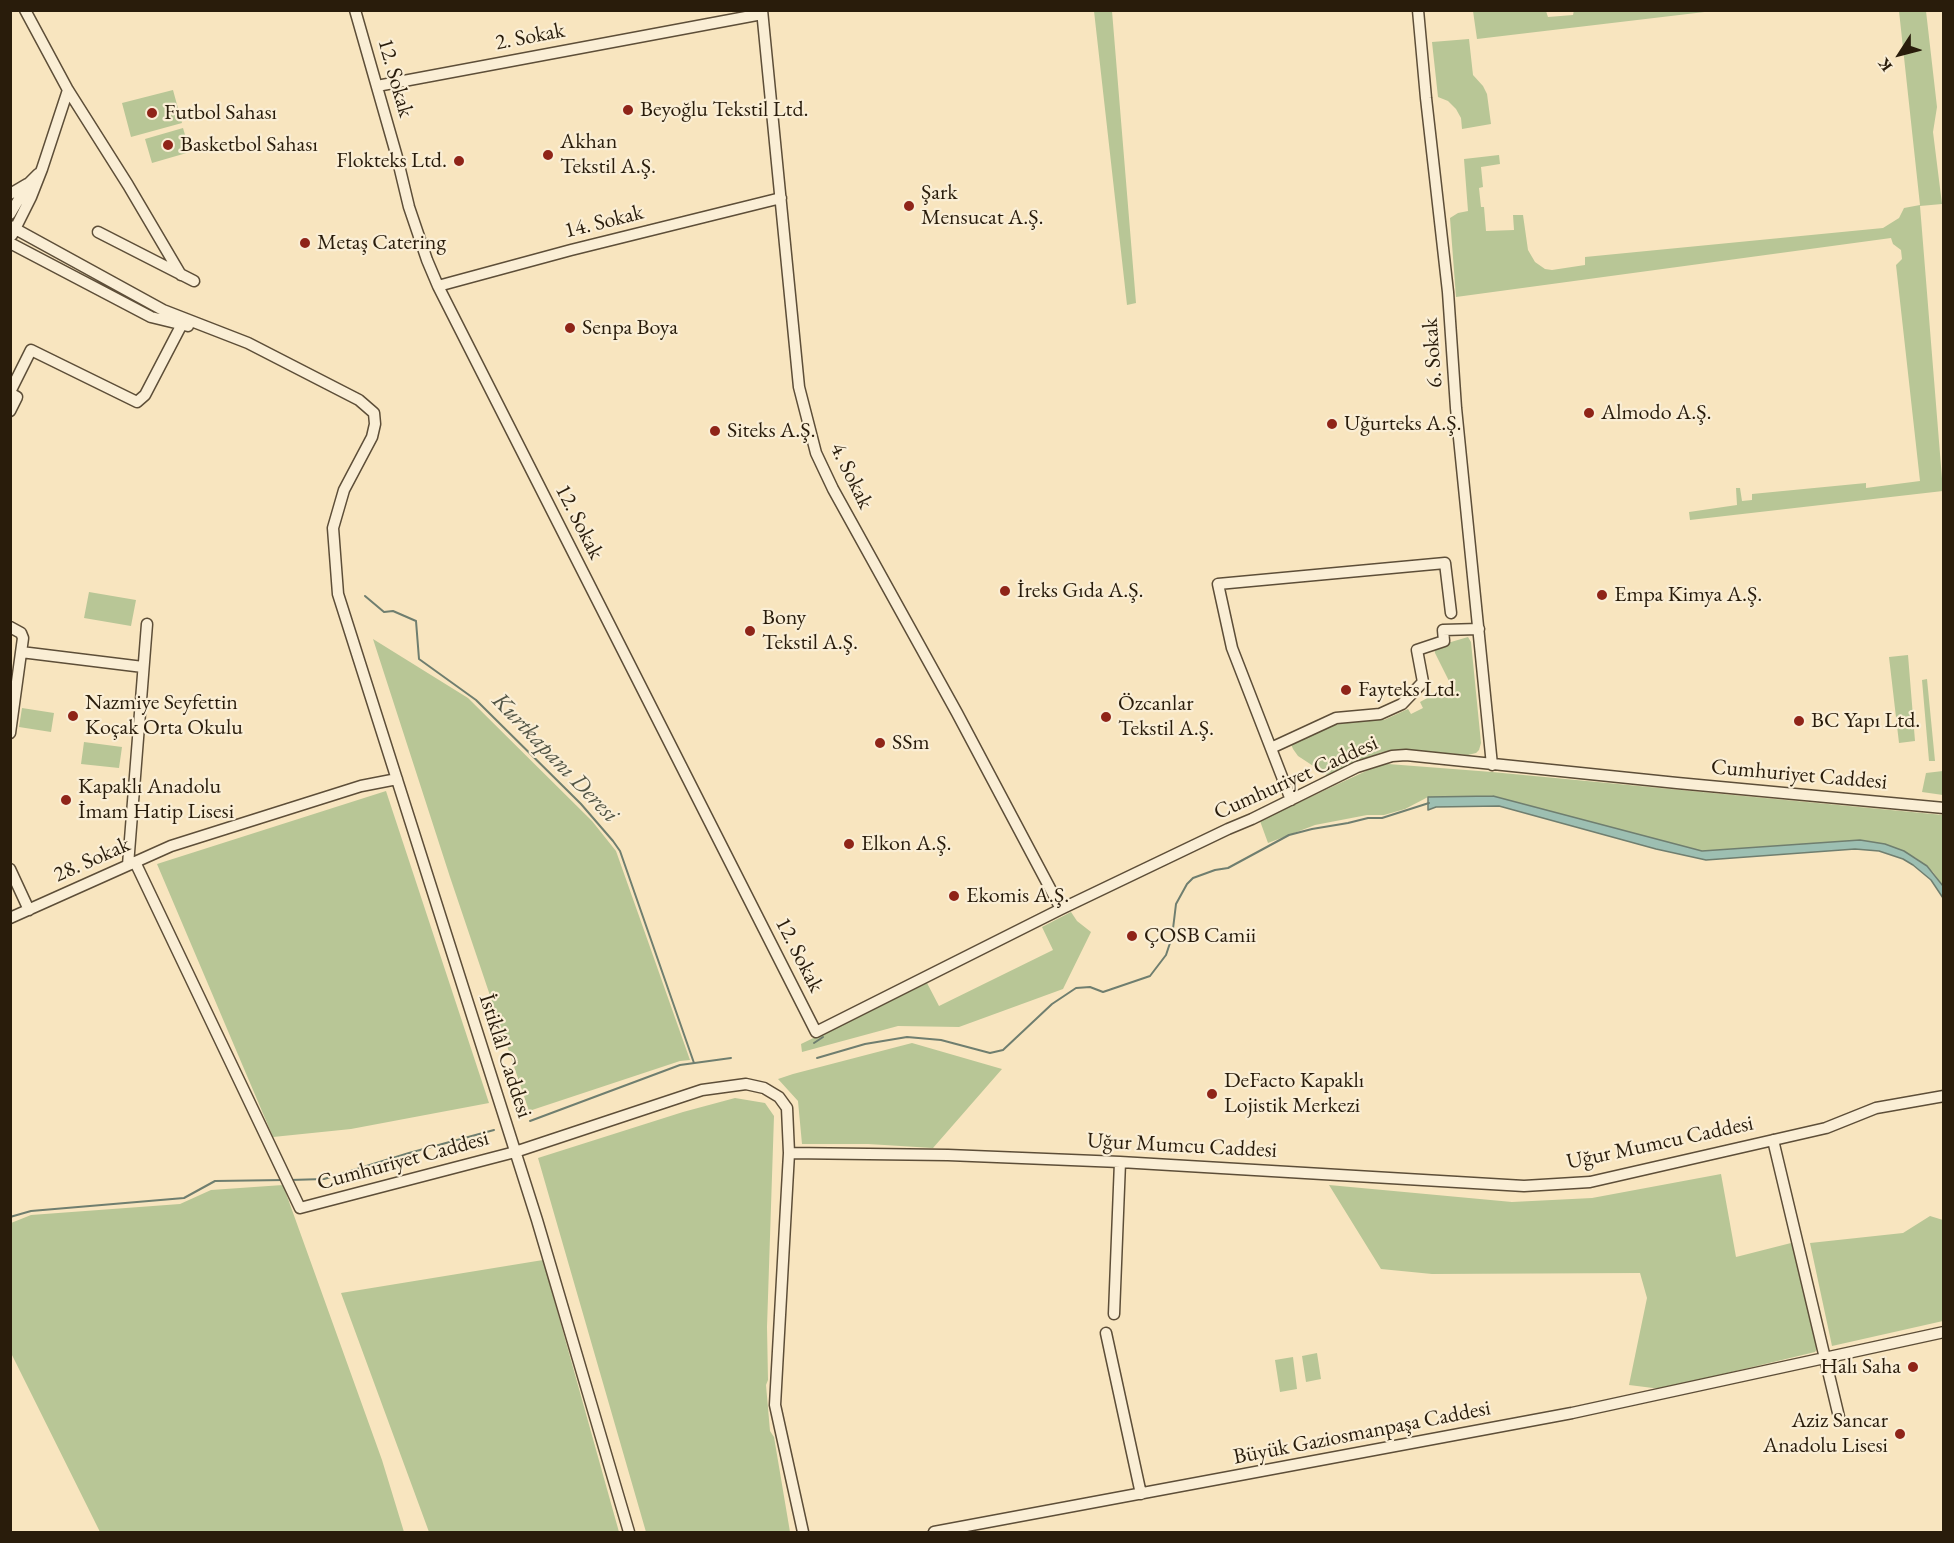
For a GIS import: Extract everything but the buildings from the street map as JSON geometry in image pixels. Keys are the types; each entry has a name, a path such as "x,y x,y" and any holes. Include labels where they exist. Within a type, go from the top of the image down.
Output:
{"street":[{"path":"25,10 68,90 181,274"},
{"name":"12. Sokak","path":"355,10 409,207 438,286 816,1032"},
{"name":"6. Sokak","path":"1418,10 1448,292 1456,408 1492,765"},
{"name":"2. Sokak","path":"377,86 762,13"},
{"name":"4. Sokak","path":"762,13 799,387 816,453 833,489 957,713 1061,909"},
{"path":"68,90 42,169 12,231 164,310 229,335"},
{"path":"10,194 27,184 42,169"},
{"path":"10,214 27,184"},
{"name":"14. Sokak","path":"438,286 571,250 781,198"},
{"path":"98,232 194,281"},
{"path":"10,243 151,317 229,335"},
{"path":"10,411 13,394 31,350 136,402 145,395 182,324"},
{"name":"İstiklâl Caddesi","path":"229,335 359,400 374,413 375,424 372,437 344,490 333,528 338,594 515,1152 629,1533"},
{"path":"1291,800 1232,648 1218,584 1445,563 1450,613"},
{"path":"132,864 147,624"},
{"path":"10,627 21,633 23,638 10,733"},
{"path":"1271,748 1336,718 1380,714 1402,704 1423,682 1417,650 1444,641 1443,630 1479,629"},
{"path":"21,652 143,667"},
{"name":"Cumhuriyet Caddesi","path":"816,1032 1061,909 1357,767 1392,756 1406,755 1944,808"},
{"name":"28. Sokak","path":"10,918 182,842 361,786 397,779"},
{"name":"Cumhuriyet Caddesi","path":"132,864 300,1208 515,1152 702,1090 746,1084 764,1088 779,1096 787,1108 789,1153"},
{"path":"10,869 29,910"},
{"name":"Uğur Mumcu Caddesi","path":"789,1153 948,1155 1120,1162 1524,1186 1590,1182 1826,1128 1876,1108 1944,1096"},
{"path":"1773,1140 1839,1417"},
{"path":"789,1153 775,1406 803,1533"},
{"path":"1114,1314 1120,1162"},
{"name":"Büyük Gaziosmanpaşa Caddesi","path":"934,1533 1572,1413 1944,1332"},
{"path":"1106,1333 1141,1494"}],"green space":[{"path":"1574,10 1713,11 1477,39 1473,11 1546,11 1548,17 1573,15"},
{"path":"1094,11 1112,11 1136,303 1127,305"},
{"path":"1899,11 1926,11 1937,107 1933,132 1942,204 1920,206 1943,491 1690,520 1689,512 1737,505 1736,488 1740,488 1742,501 1752,500 1752,494 1866,483 1866,488 1920,481 1896,265 1902,259 1901,250 1893,244 1891,238 1456,297 1450,218 1468,211 1464,159 1499,155 1500,164 1481,167 1483,187 1479,188 1481,207 1484,207 1486,231 1514,230 1513,215 1523,215 1528,250 1535,262 1545,269 1585,265 1585,257 1883,228 1899,218 1904,208 1920,205"},
{"path":"1469,39 1473,75 1487,94 1491,124 1462,129 1461,118 1456,109 1448,101 1438,97 1432,42"},
{"name":"Futbol Sahası","path":"173,90 182,123 131,137 122,103"},
{"name":"Basketbol Sahası","path":"183,128 190,152 152,163 145,139"},
{"path":"89,592 136,600 131,626 84,618"},
{"path":"1468,637 1471,642 1481,743 1476,753 1468,755 1412,750 1382,752 1327,775 1298,756 1293,749 1291,744 1329,726 1372,717 1384,720 1408,709 1411,714 1423,708 1420,702 1451,685 1434,647"},
{"path":"373,639 468,698 592,821 616,851 690,1060 680,1061 529,1111"},
{"path":"1908,655 1915,741 1899,743 1889,657"},
{"path":"1927,679 1935,761 1929,761 1922,680"},
{"path":"22,708 54,713 51,732 19,727"},
{"path":"84,742 122,747 119,768 81,764"},
{"path":"1388,764 1943,815 1943,886 1933,872 1916,858 1885,844 1860,840 1702,851 1493,796 1428,797 1405,809 1384,815 1367,815 1315,825 1268,843 1260,821 1377,766"},
{"path":"1943,771 1943,795 1922,792 1926,773"},
{"path":"386,791 489,1103 351,1129 273,1137 157,864"},
{"path":"1071,912 1077,921 1091,932 1063,989 959,1027 898,1026 802,1052 801,1044 927,983 939,1006 1053,950 1042,927"},
{"path":"912,1043 1002,1069 933,1148 868,1144 802,1144 798,1101 778,1079"},
{"path":"735,1098 765,1103 774,1116 767,1327 768,1380 766,1385 770,1431 774,1437 790,1532 646,1532 538,1158"},
{"path":"1721,1174 1736,1257 1795,1242 1819,1346 1815,1352 1661,1389 1629,1385 1647,1298 1640,1273 1432,1274 1381,1269 1329,1185 1512,1202 1592,1198"},
{"path":"283,1185 382,1460 404,1532 100,1532 11,1353 11,1223 31,1215 180,1204 211,1190"},
{"path":"1930,1216 1943,1220 1943,1321 1832,1346 1810,1243 1903,1233"},
{"path":"543,1260 619,1532 429,1532 341,1293"},
{"path":"1317,1353 1321,1379 1306,1382 1302,1356"},
{"path":"1293,1357 1297,1389 1280,1392 1275,1360"}],"shaded area":[{"path":"1493,796 1702,851 1860,840 1885,844 1904,851 1927,866 1943,886 1943,898 1931,880 1913,865 1879,851 1855,849 1706,860 1656,849 1499,806 1436,807 1428,810 1428,797"}],"waterway":[{"name":"Kurtkapanı Deresi","path":"365,596 384,612 393,611 416,621 419,659 476,700 581,804 613,841 620,851 694,1063"},
{"path":"817,1058 865,1044 907,1037 941,1040 990,1053 1003,1050 1052,1004 1076,988 1090,987 1103,992 1150,976 1166,955 1172,937 1176,904 1193,878 1228,868 1289,835 1368,818 1382,818 1429,803"},
{"path":"814,1043 823,1037"},
{"path":"530,1121 680,1065 731,1058"},
{"path":"290,1180 324,1179 494,1130"},
{"path":"10,1217 31,1211 184,1198 215,1181 284,1180"}],"place":[{"name":"Beyoğlu Tekstil Ltd.","path":"628,110"},
{"name":"Futbol Sahası","path":"152,113"},
{"name":"Basketbol Sahası","path":"168,145"},
{"name":"Akhan Tekstil A.Ş.","path":"548,155"},
{"name":"Flokteks Ltd.","path":"459,161"},
{"name":"Şark Mensucat A.Ş.","path":"909,206"},
{"name":"Metaş Catering","path":"305,243"},
{"name":"Senpa Boya","path":"570,328"},
{"name":"Almodo A.Ş.","path":"1589,413"},
{"name":"Uğurteks A.Ş.","path":"1332,424"},
{"name":"Siteks A.Ş.","path":"715,431"},
{"name":"İreks Gıda A.Ş.","path":"1005,591"},
{"name":"Empa Kimya A.Ş.","path":"1602,595"},
{"name":"Bony Tekstil A.Ş.","path":"750,631"},
{"name":"Fayteks Ltd.","path":"1346,690"},
{"name":"Nazmiye Seyfettin Koçak Orta Okulu","path":"73,716"},
{"name":"Özcanlar Tekstil A.Ş.","path":"1106,717"},
{"name":"BC Yapı Ltd.","path":"1799,721"},
{"name":"SSm","path":"880,743"},
{"name":"Kapaklı Anadolu İmam Hatip Lisesi","path":"66,800"},
{"name":"Elkon A.Ş.","path":"849,844"},
{"name":"Ekomis A.Ş.","path":"954,896"},
{"name":"ÇOSB Camii","path":"1132,936"},
{"name":"DeFacto Kapaklı Lojistik Merkezi","path":"1212,1094"},
{"name":"Halı Saha","path":"1913,1367"},
{"name":"Aziz Sancar Anadolu Lisesi","path":"1900,1434"}]}
